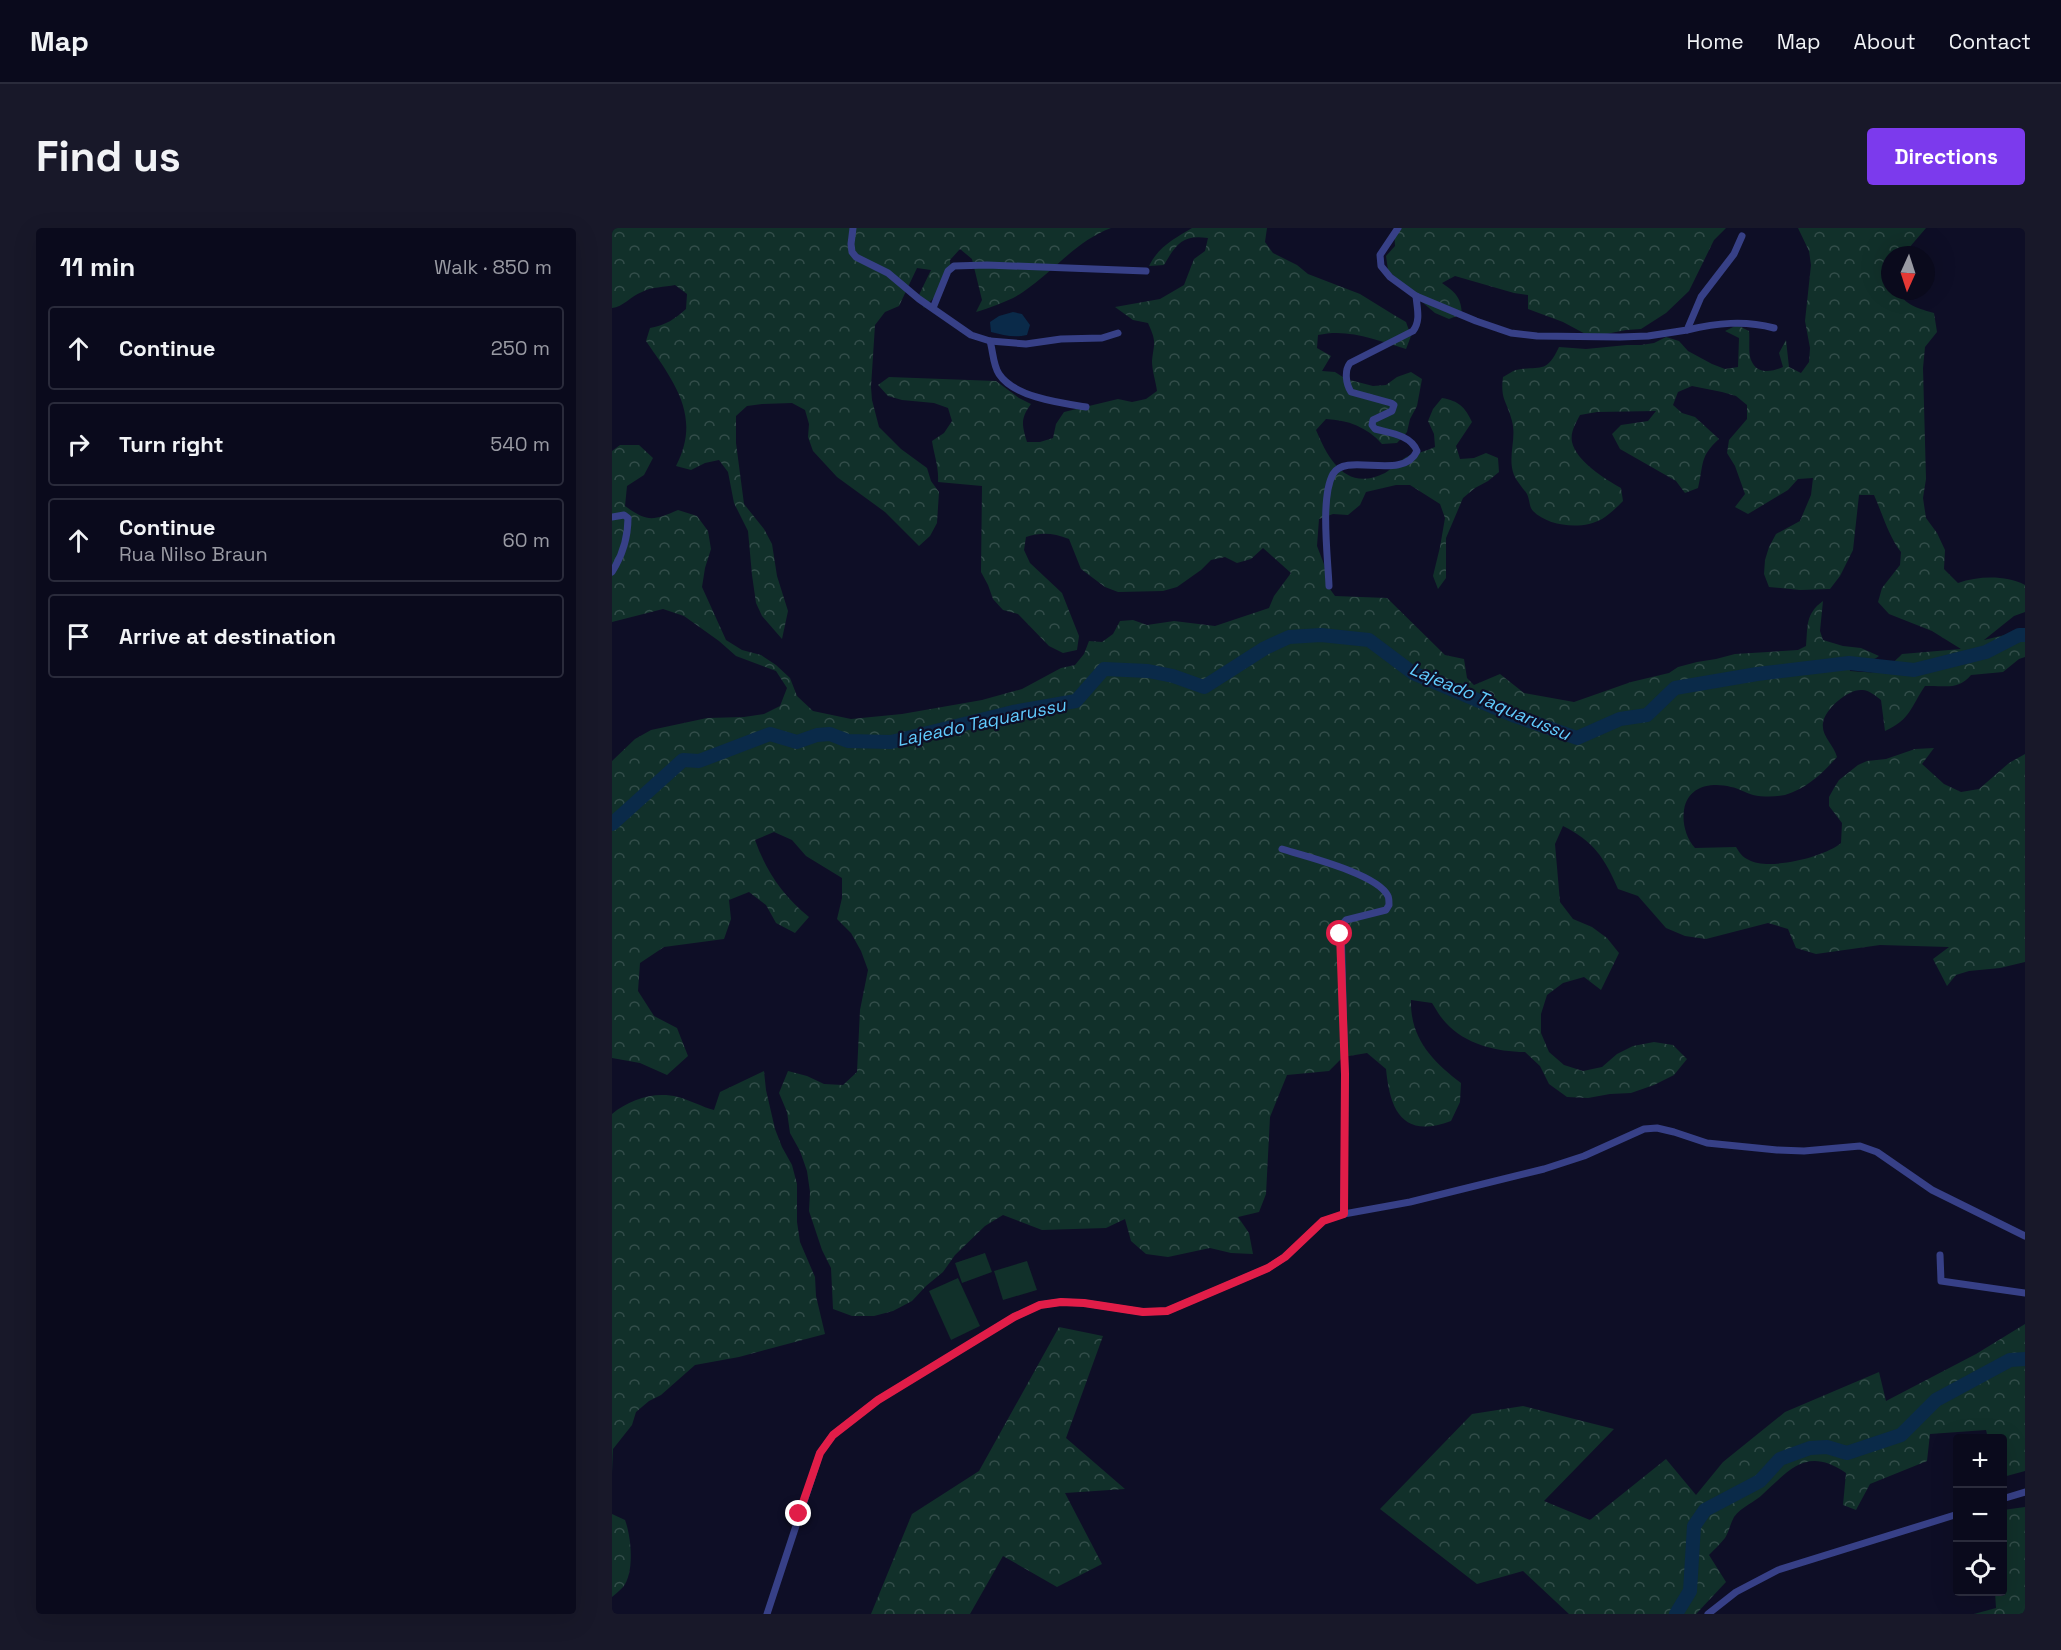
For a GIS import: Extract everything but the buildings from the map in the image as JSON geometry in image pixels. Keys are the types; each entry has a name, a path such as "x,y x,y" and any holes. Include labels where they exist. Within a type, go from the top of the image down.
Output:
{"street":[{"path":"853,228 851,244 852,252 856,257 888,273 919,299 971,335 990,341 1026,344 1061,339 1094,339 1118,333"},
{"path":"1398,228 1380,255 1381,266 1390,277 1416,296 1511,333 1537,336 1620,337 1666,334 1724,323 1742,322 1774,328"},
{"path":"1687,330 1701,297 1734,254 1742,236"},
{"path":"933,308 948,271 954,266 987,265 1146,271"},
{"path":"1329,586 1326,501 1332,475 1337,469 1346,465 1387,466 1404,463 1414,457 1417,451 1414,443 1408,439 1375,429 1372,425 1373,420 1392,411 1394,405 1351,392 1347,367 1350,363 1413,331 1417,326 1416,296"},
{"path":"990,341 997,371 1006,383 1018,390 1057,403 1086,407"},
{"path":"612,517 619,514 628,518 623,549 612,572"},
{"path":"1281,849 1362,875 1381,887 1389,897 1386,910 1346,920 1341,926 1345,1074 1344,1214"},
{"path":"767,1614 820,1453 833,1435 878,1400 1014,1317 1040,1305 1061,1302 1084,1303 1143,1312 1167,1311 1268,1268 1285,1257 1323,1221 1344,1214 1410,1202 1544,1169 1584,1156 1644,1128 1657,1128 1707,1143 1745,1148 1804,1151 1860,1146 1876,1152 1932,1190 2025,1236"},
{"path":"1940,1255 1941,1281 2025,1293"},
{"path":"2007,1497 2025,1492"},
{"path":"1708,1614 1736,1592 1778,1570 1953,1516"}],"green space":[{"path":"612,228 1111,228 1087,241 1018,295 976,312 982,300 972,259 960,249 950,260 947,282 924,308 919,295 931,270 917,268 899,306 885,312 875,325 871,387 879,427 901,449 927,468 931,481 939,492 937,523 930,536 919,546 885,512 837,477 813,451 808,437 809,424 805,410 792,403 762,404 747,406 736,416 736,443 744,504 764,529 772,544 777,576 788,611 782,639 762,616 756,603 748,531 734,503 728,472 719,460 705,463 691,470 676,466 686,431 685,415 675,385 646,341 650,328 670,321 686,309 687,294 675,285 654,288 612,308"},
{"path":"1192,228 1267,228 1265,242 1273,253 1297,265 1308,274 1360,294 1406,322 1411,336 1406,349 1351,334 1318,335 1317,348 1331,356 1322,371 1335,372 1346,379 1373,386 1386,385 1397,377 1411,372 1422,379 1417,406 1410,419 1407,432 1397,443 1382,444 1363,429 1349,423 1326,419 1316,430 1327,452 1341,470 1350,476 1360,479 1372,478 1385,473 1408,456 1435,447 1434,434 1428,421 1433,409 1442,398 1461,406 1472,422 1456,446 1460,459 1474,458 1486,453 1498,458 1499,472 1463,498 1446,538 1446,578 1438,589 1433,576 1445,518 1440,504 1410,485 1396,485 1366,492 1360,505 1348,515 1333,514 1319,519 1317,546 1327,572 1327,585 1335,596 1387,598 1445,655 1464,659 1467,678 1474,685 1500,674 1524,693 1574,702 1631,682 1669,673 1678,667 1697,662 1735,654 1798,650 1806,646 1810,616 1823,601 1820,631 1823,640 1861,648 1879,656 1865,662 1849,663 1850,671 1884,670 1902,654 1961,649 1932,631 1889,614 1878,602 1882,588 1900,565 1901,552 1889,532 1874,495 1859,495 1853,550 1840,576 1830,589 1800,590 1769,587 1764,574 1769,547 1776,534 1800,521 1811,495 1813,478 1798,479 1788,490 1748,514 1735,507 1745,494 1735,466 1727,453 1729,440 1747,419 1747,405 1736,396 1692,386 1678,392 1673,405 1682,413 1695,417 1719,439 1705,456 1698,488 1685,493 1676,481 1620,449 1612,434 1621,425 1648,421 1656,411 1597,412 1580,415 1572,435 1575,449 1592,469 1621,488 1623,501 1602,519 1576,526 1548,521 1540,516 1532,509 1527,494 1515,478 1512,468 1513,428 1502,391 1503,377 1516,370 1546,365 1559,347 1586,349 1641,345 1654,343 1666,337 1679,341 1688,351 1712,364 1725,369 1738,367 1739,338 1725,331 1737,325 1749,331 1750,357 1757,368 1770,371 1783,367 1779,353 1786,340 1789,367 1801,373 1809,362 1810,348 1805,321 1811,265 1809,251 1798,228 1926,228 1911,246 1881,246 1881,300 1904,300 1934,313 1937,332 1925,347 1923,368 1926,479 1923,498 1926,518 1937,533 1945,550 1944,569 1958,583 1992,578 2009,579 2025,585 2025,612 2014,616 1984,640 2025,630 2025,657 2003,672 1971,675 1956,685 1925,686 1905,717 1894,727 1885,731 1881,700 1864,690 1849,693 1832,706 1825,718 1824,732 1837,757 1814,780 1800,789 1777,796 1753,795 1737,788 1716,785 1702,788 1695,791 1686,802 1684,825 1689,840 1695,848 1736,847 1744,857 1758,863 1796,861 1823,853 1841,843 1842,823 1829,806 1829,797 1839,780 1858,765 1915,749 1934,748 1922,764 1944,784 1961,792 1979,789 2009,763 2025,754 2025,962 1956,975 1947,986 1933,959 1949,947 1880,945 1816,954 1796,948 1788,929 1768,923 1706,939 1685,936 1666,928 1638,896 1618,889 1597,852 1590,844 1563,826 1555,844 1560,902 1573,919 1592,927 1607,938 1619,953 1601,990 1584,977 1563,983 1547,995 1541,1014 1541,1033 1549,1052 1564,1065 1583,1071 1602,1067 1617,1054 1633,1046 1654,1042 1673,1045 1687,1059 1674,1075 1631,1093 1588,1098 1567,1097 1549,1084 1540,1066 1525,1052 1493,1048 1472,1041 1446,1023 1432,1003 1411,1000 1414,1026 1425,1047 1441,1066 1461,1083 1460,1102 1451,1121 1435,1126 1421,1126 1410,1124 1402,1118 1391,1097 1386,1069 1367,1053 1343,1057 1329,1071 1287,1075 1270,1117 1266,1194 1259,1212 1238,1217 1249,1233 1253,1254 1231,1253 1210,1248 1168,1257 1146,1254 1131,1241 1125,1219 1106,1228 1042,1230 1003,1215 985,1226 955,1255 943,1272 912,1301 893,1311 874,1316 852,1316 833,1309 831,1268 822,1250 809,1211 810,1192 807,1171 790,1133 787,1112 779,1093 788,1071 824,1084 843,1085 857,1072 860,1010 868,970 851,933 837,919 842,898 842,878 806,856 792,840 774,832 755,840 776,882 809,917 795,933 776,923 766,905 749,892 729,900 731,919 724,939 664,947 640,963 638,991 654,1016 677,1028 688,1056 667,1075 640,1063 612,1058 612,761 635,739 651,730 707,718 764,714 780,706 787,688 776,671 736,656 684,616 663,609 612,622 612,451 620,445 639,445 653,458 644,475 627,486 625,506 639,515 650,518 678,510 697,516 708,531 711,549 702,587 726,640 742,650 761,655 776,665 790,678 797,696 813,711 851,719 902,714 982,700 1022,689 1061,668 1075,665 1084,654 1089,641 1102,642 1113,634 1120,621 1133,620 1147,625 1174,621 1215,626 1269,608 1274,596 1291,573 1263,548 1251,559 1237,563 1225,557 1211,560 1177,587 1163,591 1118,592 1105,587 1081,569 1069,539 1053,534 1037,534 1026,537 1024,550 1030,563 1062,593 1079,636 1077,650 1063,653 1049,646 1018,614 1003,610 993,599 981,572 982,486 938,482 932,441 944,433 952,421 948,408 934,403 902,400 888,396 878,385 889,377 996,381 1031,404 1023,422 1027,442 1040,442 1053,438 1056,424 1064,412 1118,399 1132,402 1146,399 1157,391 1152,365 1153,335 1148,323 1133,320 1115,307 1160,299 1184,285 1194,259 1205,251 1208,238 1186,239 1172,251 1164,265 1149,266 1162,248"},
{"path":"1394,228 1726,228 1714,240 1689,291 1666,313 1641,329 1591,337 1563,322 1528,309 1528,295 1455,276 1442,283 1456,295 1462,314 1449,319 1435,313 1388,270 1386,256 1395,246"},
{"path":"764,1071 775,1129 792,1165 797,1184 797,1222 800,1242 815,1277 816,1296 825,1334 739,1357 695,1365 661,1395 636,1412 632,1425 613,1449 612,1473 612,1114 635,1100 661,1095 678,1097 714,1110 720,1092"},
{"path":"985,1253 992,1272 962,1283 955,1263"},
{"path":"1027,1261 1037,1290 1003,1300 994,1271"},
{"path":"958,1278 980,1326 951,1340 929,1291"},
{"path":"2025,1324 2025,1471 2007,1476 2007,1434 1987,1434 1986,1430 1930,1434 1927,1461 1870,1484 1856,1510 1843,1505 1846,1473 1833,1465 1821,1462 1810,1461 1801,1464 1782,1476 1734,1517 1725,1538 1709,1555 1726,1582 1696,1614 1569,1614 1523,1571 1477,1584 1380,1509 1472,1414 1523,1406 1614,1429 1544,1501 1590,1520 1666,1459 1696,1495 1723,1462 1785,1412 1879,1372 1886,1401 1976,1354"},
{"path":"1059,1327 1103,1336 1066,1438 1125,1489 1065,1493 1102,1564 1057,1587 1003,1556 970,1614 871,1614 912,1514 979,1471"},
{"path":"2025,1507 2025,1614 1974,1614 1996,1608 1995,1596 2007,1596 2007,1509"},
{"path":"612,1514 625,1520 631,1554 627,1580 612,1597"}],"water":[{"path":"1013,312 1022,314 1030,325 1027,335 1013,336 991,332 990,322 999,316"}],"waterway":[{"name":"Lajeado Taquarussu","path":"612,824 683,760 699,761 770,734 797,742 817,735 830,734 848,741 891,742 1013,712 1076,701 1104,669 1148,671 1173,676 1204,687 1265,648 1289,637 1321,635 1369,640 1413,673 1515,716 1577,738 1620,719 1647,715 1675,688 1757,674 1849,663 1914,670 1986,652 2019,635 2025,635"},
{"path":"1676,1614 1690,1591 1694,1526 1705,1510 1760,1481 1780,1459 1810,1448 1827,1447 1847,1453 1901,1435 1936,1400 2010,1360 2025,1359"}],"route":[{"path":"799,1514 820,1453 833,1435 878,1400 1014,1317 1040,1305 1061,1302 1143,1312 1167,1311 1268,1268 1285,1257 1323,1221 1344,1214 1345,1074 1340,934"}]}
